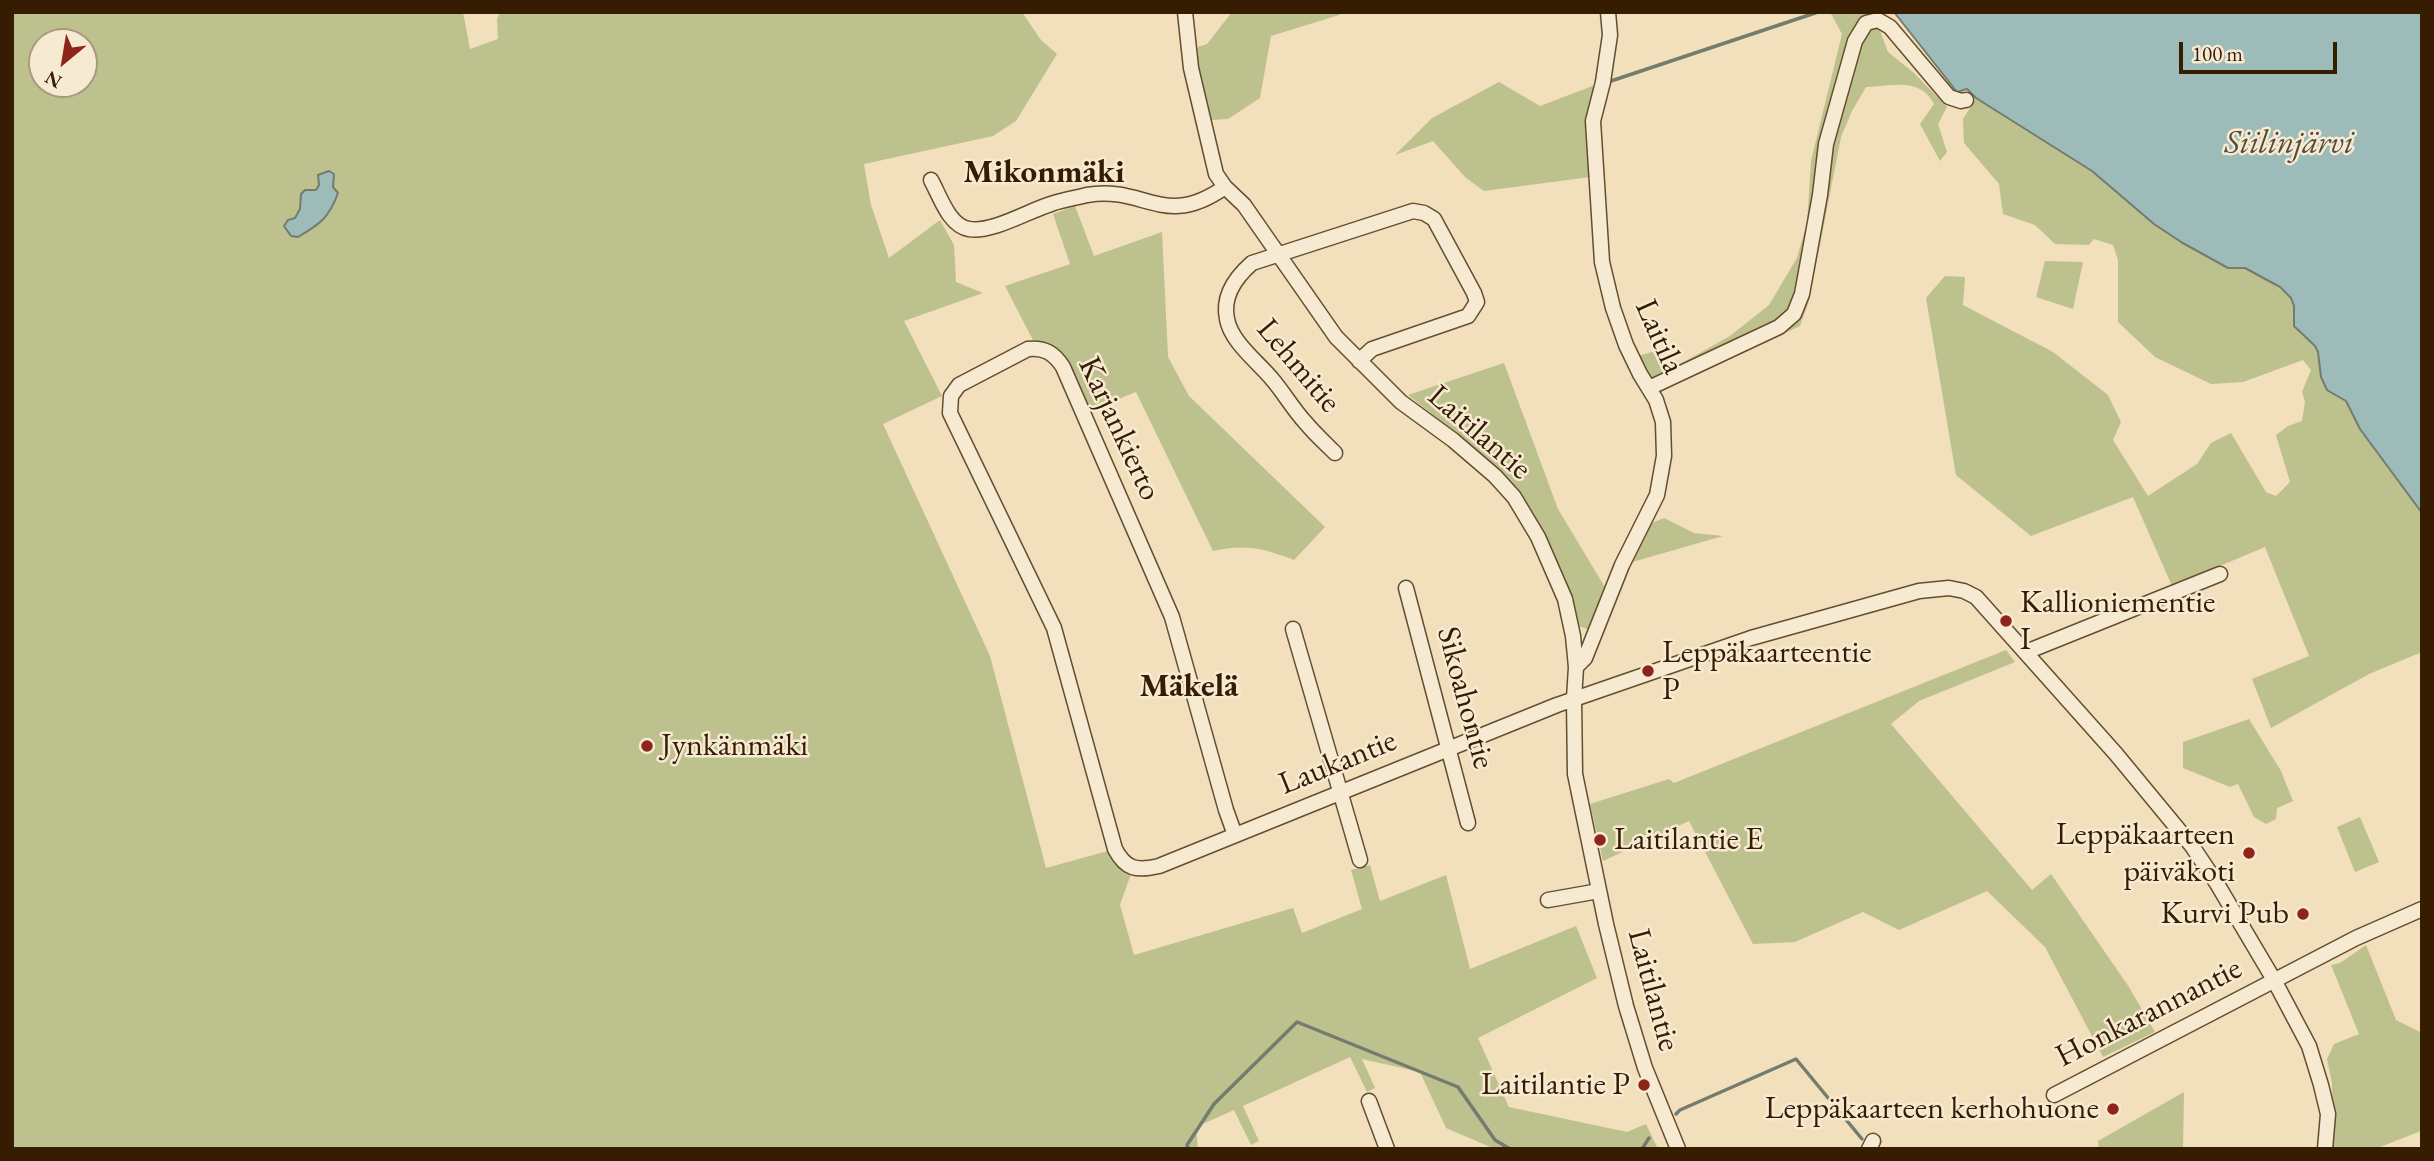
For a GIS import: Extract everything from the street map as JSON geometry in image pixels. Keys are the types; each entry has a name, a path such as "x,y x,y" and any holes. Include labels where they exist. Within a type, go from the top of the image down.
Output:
{"street":[{"name":"Laitilantie","path":"1185,12 1191,68 1216,174 1244,205 1336,337 1401,402 1453,440 1484,467 1514,498 1538,537 1564,599 1573,636 1576,667 1575,774 1599,891 1628,1013 1645,1068 1678,1149"},
{"name":"Laitila","path":"1576,667 1585,658 1622,565 1657,495 1664,456 1663,422 1656,400 1626,345 1613,308 1602,262 1593,121 1603,82 1609,35 1608,12"},
{"path":"1648,388 1779,327 1794,314 1802,295 1826,144 1855,41 1866,23 1878,20 1890,27 1949,97 1966,100"},
{"path":"931,180 952,220 969,229 987,228 1051,204 1088,195 1111,193 1153,204 1178,207 1208,199 1225,187"},
{"name":"Lehmitie","path":"1335,453 1305,423 1275,381 1232,333 1226,310 1230,290 1240,274 1252,263 1413,211 1424,213 1434,219 1477,302 1468,316 1373,349 1359,361"},
{"name":"Karjankierto","path":"1122,862 1115,849 1054,628 950,413 951,396 959,385 1028,349 1048,351 1063,367 1172,617 1234,835"},
{"path":"2026,652 2220,574"},
{"name":"Sikoahontie","path":"1406,588 1468,823"},
{"name":"Laukantie","path":"1122,862 1133,868 1159,866 1574,699 1751,638 1919,591 1949,588 1964,591 1976,597 2116,754 2192,846 2237,915 2309,1046 2328,1114 2325,1149"},
{"path":"1293,629 1360,860"},
{"path":"1548,900 1599,891"},
{"name":"Honkarannantie","path":"2054,1095 2356,938 2422,909"},
{"path":"1369,1101 1387,1149"}],"green space":[{"path":"12,12 463,12 470,49 498,39 497,19 500,12 1022,12 1041,40 1057,54 1016,121 993,136 864,164 871,205 889,258 940,220 954,245 956,282 983,293 904,321 942,396 883,424 990,656 1046,868 1115,849 1133,868 1120,905 1134,955 1293,908 1302,933 1362,909 1351,870 1370,865 1380,901 1446,875 1470,969 1576,926 1597,978 1478,1038 1509,1107 1627,1132 1646,1124 1658,1149 1495,1149 1446,1128 1420,1072 1362,1059 1375,1088 1367,1092 1350,1057 1243,1106 1259,1141 1251,1145 1234,1110 1196,1127 1198,1149 12,1149"},
{"path":"1232,12 1341,12 1339,15 1271,36 1260,98 1228,119 1211,120 1195,62 1198,47 1207,44"},
{"path":"1830,12 1873,12 1888,52 1914,73 1947,107 1938,124 1947,152 1940,161 1920,124 1934,104 1928,95 1913,86 1866,87 1841,137 1809,301 1800,326 1663,390 1656,400 1638,356 1652,352 1671,365 1680,364 1730,336 1769,305 1797,258 1807,223 1811,161 1842,34"},
{"path":"1499,82 1540,106 1603,82 1593,121 1598,176 1484,191 1465,177 1433,141 1395,155 1432,118"},
{"path":"1976,98 2092,171 2154,224 2181,242 2228,268 2245,268 2266,278 2291,298 2293,316 2301,334 2318,352 2321,377 2346,401 2360,429 2422,513 2422,652 2369,674 2271,728 2252,679 2309,656 2265,547 2172,586 2133,497 2031,536 1956,475 1926,298 1945,276 1965,277 1963,305 2053,352 2108,395 2121,422 2113,440 2148,496 2197,464 2211,443 2231,433 2266,492 2276,496 2290,482 2276,435 2288,426 2302,421 2305,402 2302,392 2311,370 2303,360 2243,382 2211,384 2155,357 2118,322 2118,260 2113,245 2094,239 2089,245 2055,244 2035,225 2003,214 1999,184 1964,143 1963,119"},
{"path":"1075,206 1094,256 1162,232 1168,357 1189,396 1325,527 1294,560 1254,548 1213,551 1136,392 1083,413 1063,367 1037,348 1005,286 1070,264 1053,214"},
{"path":"2045,261 2083,262 2073,309 2036,297"},
{"path":"1504,363 1558,509 1606,589 1590,630 1578,626 1572,595 1542,534 1457,434 1408,395"},
{"path":"1664,518 1694,533 1723,536 1622,565 1642,527"},
{"path":"2006,650 2015,662 1919,701 1891,724 2032,890 2051,874 2129,987 2155,1032 2103,1057 2045,947 1987,891 1899,930 1863,912 1795,942 1753,944 1689,821 1603,861 1590,804 1669,779 1674,783"},
{"path":"2249,719 2281,771 2293,801 2277,808 2276,819 2266,824 2254,817 2238,784 2230,787 2183,768 2183,742"},
{"path":"2360,817 2379,862 2355,872 2337,827"},
{"path":"2366,945 2396,1020 2422,1033 2421,1131 2375,1149 2333,1149 2332,1083 2327,1059 2334,1044 2359,1034 2331,965 2340,963"},
{"path":"2184,1092 2183,1149 2099,1149 2098,1141"}],"water":[{"name":"Siilinjärvi","path":"1894,12 2422,12 2422,513 2360,429 2346,401 2327,390 2321,377 2318,352 2294,326 2294,306 2291,298 2280,287 2245,268 2228,268 2181,242 2154,224 2092,171 1976,98 1967,89 1957,92"},
{"path":"329,171 334,174 333,187 338,193 331,209 323,220 312,228 298,237 291,236 284,226 288,220 295,218 300,209 301,194 305,190 316,190 319,185 318,175"}],"waterway":[{"path":"1611,81 1818,12"},
{"path":"1188,1149 1187,1145 1214,1104 1297,1022 1458,1087 1495,1140 1510,1149"},
{"path":"1676,1114 1796,1059 1862,1139"},
{"path":"1642,1149 1649,1138"}],"place":[{"name":"Kallioniementie I","path":"2006,621"},
{"name":"Leppäkaarteentie P","path":"1648,671"},
{"name":"Jynkänmäki","path":"647,746"},
{"name":"Laitilantie E","path":"1600,840"},
{"name":"Leppäkaarteen päiväkoti","path":"2249,853"},
{"name":"Kurvi Pub","path":"2303,914"},
{"name":"Laitilantie P","path":"1644,1085"},
{"name":"Leppäkaarteen kerhohuone","path":"2113,1109"}],"district":[{"name":"Mikonmäki","path":"1044,173"},
{"name":"Mäkelä","path":"1189,687"}]}
